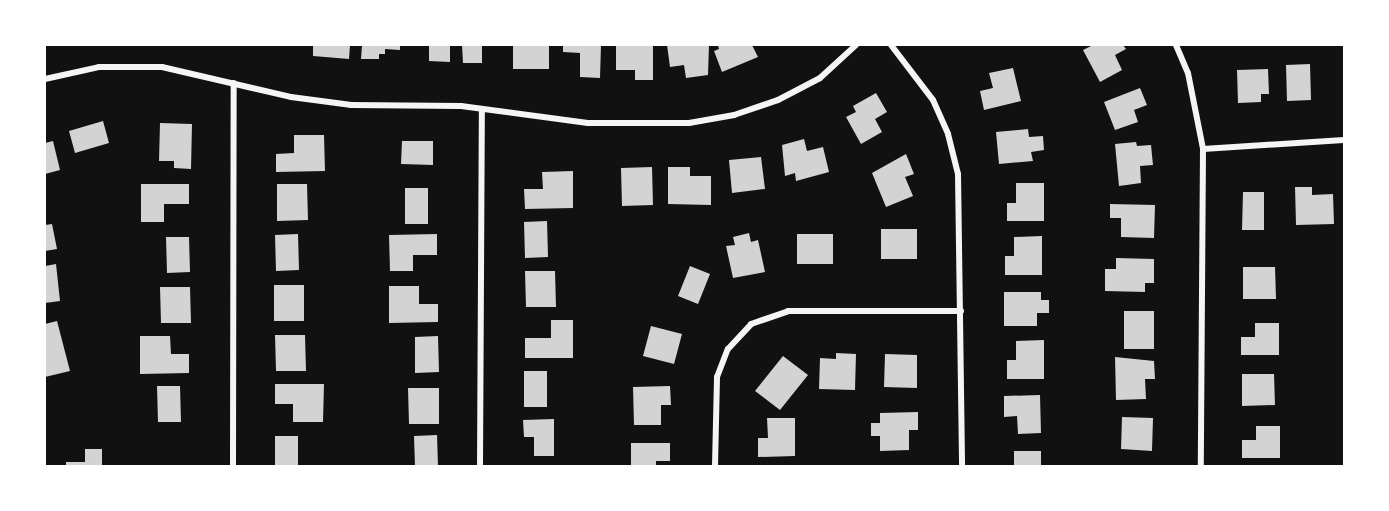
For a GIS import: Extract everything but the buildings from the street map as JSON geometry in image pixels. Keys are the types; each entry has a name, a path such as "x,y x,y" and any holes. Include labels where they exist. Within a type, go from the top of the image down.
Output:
{"street":[{"path":"45,79 99,67 162,67 291,97 351,105 482,109 609,123 689,123 754,110 820,78 856,45"},
{"path":"891,45 933,100 954,154 961,193 962,466"},
{"path":"1176,45 1188,73 1203,148 1201,466"},
{"path":"233,466 234,82"},
{"path":"480,466 482,109"},
{"path":"1203,148 1344,140"},
{"path":"715,466 717,376 728,349 751,324 788,311 961,310"}]}
